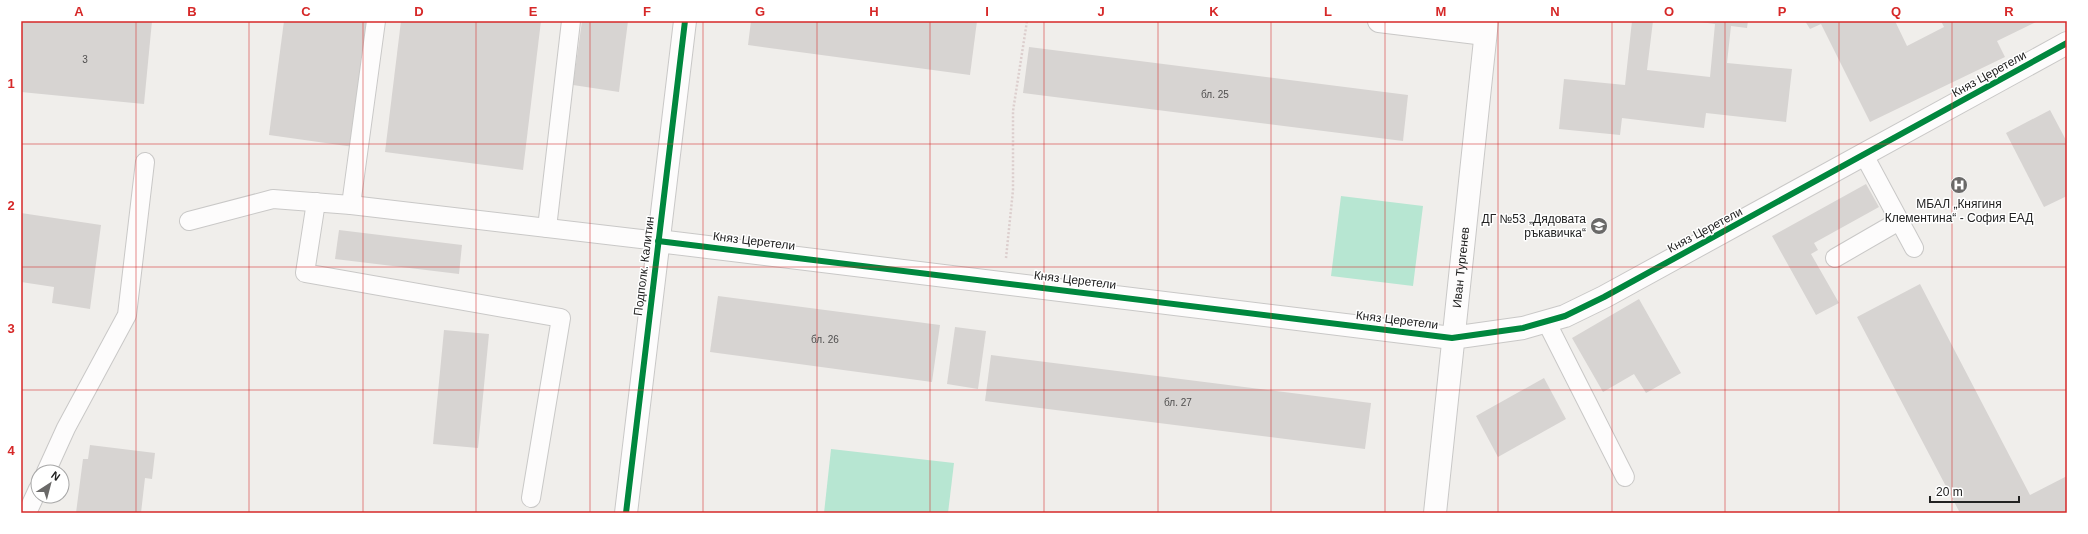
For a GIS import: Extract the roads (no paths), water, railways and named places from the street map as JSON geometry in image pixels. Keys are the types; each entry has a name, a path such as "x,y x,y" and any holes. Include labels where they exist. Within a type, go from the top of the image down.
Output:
{"street":[{"name":"Подполк. Калитин","path":"626,513 685,21"},
{"path":"1379,21 1486,28"},
{"name":"Иван Тургенев","path":"1435,513 1452,338 1486,28"},
{"name":"Княз Церетели","path":"658,241 1452,338 1523,328 1566,316 1604,297 2067,43"}],"lane":[{"path":"351,205 376,21"},
{"path":"547,228 571,21"},
{"path":"1864,155 1914,248"},
{"path":"50,464 66,428 127,315 145,162"},
{"path":"189,221 273,199 351,205 658,241"},
{"path":"316,202 305,272 561,318 531,498"},
{"path":"1835,258 1900,221"},
{"path":"1546,322 1625,477"}],"place":[{"name":"МБАЛ „Княгиня Клементина“ - София ЕАД","path":"1959,185"},
{"name":"ДГ №53 „Дядовата ръкавичка“","path":"1599,226"}]}
